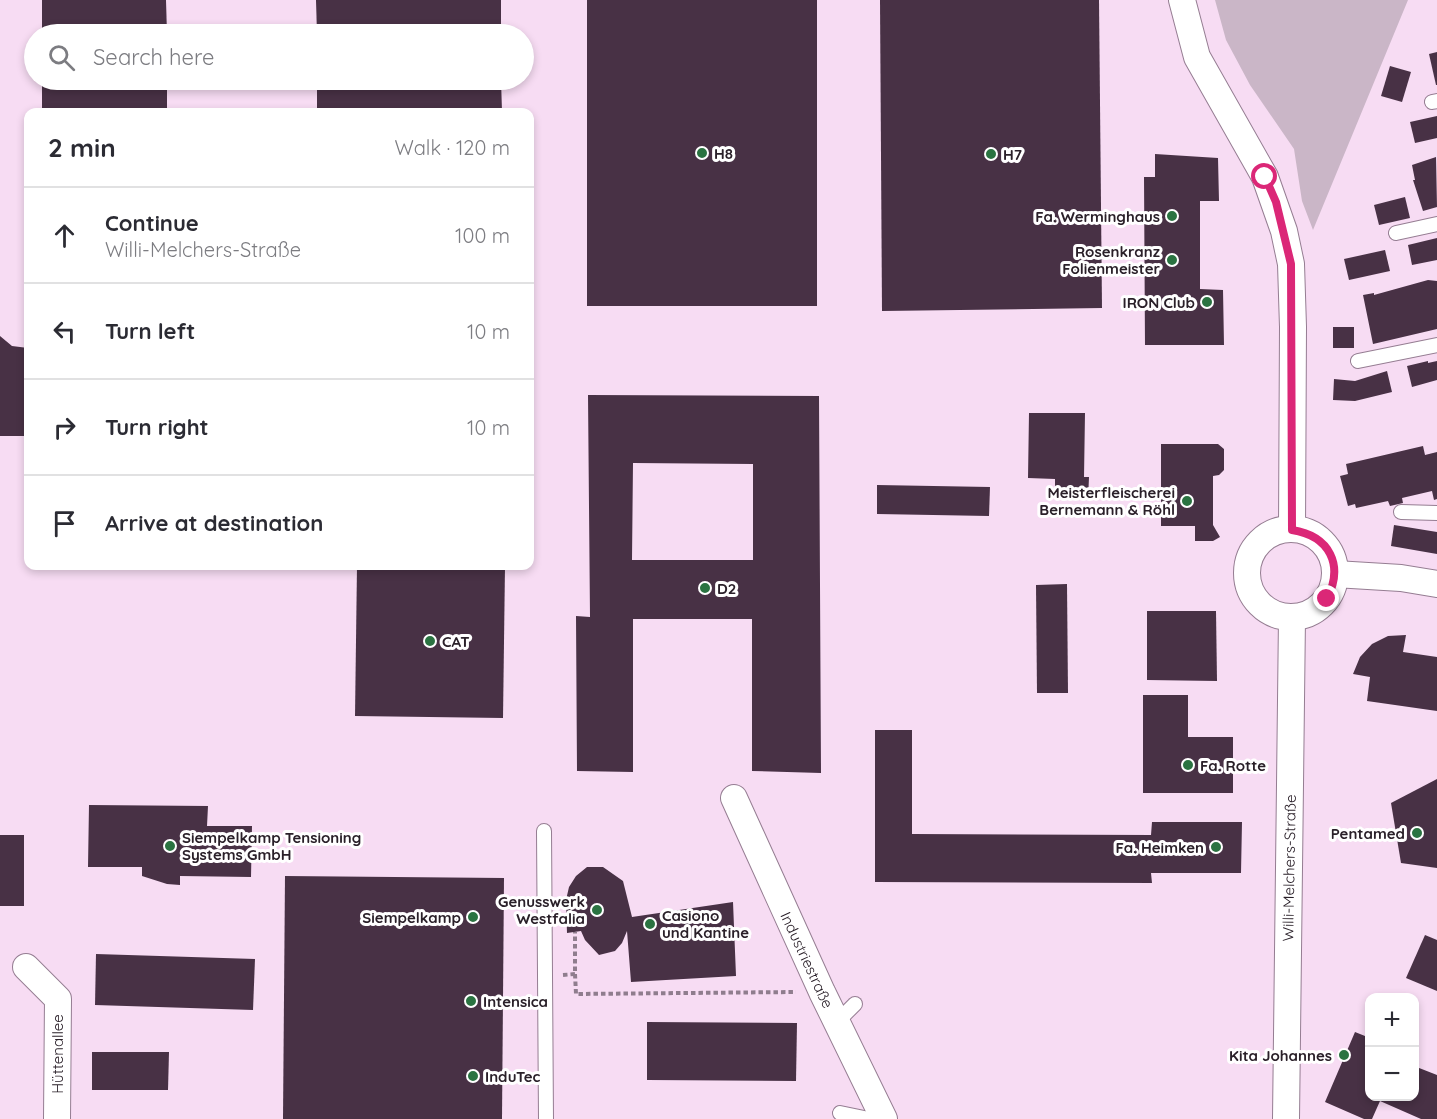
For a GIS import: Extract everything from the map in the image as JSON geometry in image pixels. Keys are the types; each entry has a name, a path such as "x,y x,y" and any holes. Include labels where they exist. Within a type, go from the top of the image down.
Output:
{"street":[{"path":"1182,0 1197,57 1265,177 1284,231 1291,264 1292,530"},
{"path":"1292,530 1318,538 1327,548 1335,574 1333,587 1317,609 1305,615 1292,617 1272,612 1256,600 1249,587 1247,573 1249,560 1256,547 1266,537 1278,531 1292,530"},
{"path":"1335,574 1401,578 1437,584"},
{"name":"Willi-Melchers-Straße","path":"1286,1119 1292,617"},
{"name":"Industriestraße","path":"734,798 822,992 884,1119"},
{"name":"Hüttenallee","path":"26,967 58,999 57,1119"}],"lane":[{"path":"1396,233 1437,224"},
{"path":"1358,361 1437,345"},
{"path":"1401,512 1437,513"},
{"path":"544,831 546,1119"},
{"path":"837,1022 855,1004"},
{"path":"840,1113 870,1119"}],"path":[{"path":"575,932 576,994 822,992"},
{"path":"544,976 575,974"}],"shaded area":[{"path":"1215,0 1408,0 1313,230 1302,201 1294,149 1250,85 1226,40"}],"building":[{"path":"42,0 166,0 167,24 42,24"},
{"path":"316,0 501,0 501,24 317,24"},
{"name":"H8","path":"587,0 817,0 817,306 587,306"},
{"name":"H7","path":"880,0 1099,0 1102,308 882,311"},
{"path":"1437,52 1437,85 1436,85 1429,54"},
{"path":"1390,66 1411,72 1402,102 1381,96"},
{"path":"42,90 167,90 167,108 42,108"},
{"path":"317,90 501,90 502,108 317,108"},
{"path":"1437,116 1437,138 1415,143 1410,122"},
{"path":"1155,154 1218,158 1219,201 1200,201 1200,289 1223,290 1224,345 1145,345 1144,177 1155,177"},
{"path":"1436,157 1437,207 1423,211 1413,180 1415,180 1412,165"},
{"path":"1405,197 1410,218 1379,225 1374,205"},
{"path":"1437,238 1437,260 1412,265 1408,245"},
{"path":"1385,250 1390,271 1349,280 1344,259"},
{"path":"1428,280 1437,281 1437,329 1373,344 1363,295 1374,293 1374,295"},
{"path":"1333,327 1354,327 1354,348 1333,348"},
{"path":"0,336 12,346 24,348 24,436 0,436"},
{"path":"1428,361 1428,363 1437,361 1437,380 1412,387 1407,366"},
{"path":"1387,371 1392,392 1355,401 1333,400 1334,379 1355,381"},
{"name":"D2","path":"588,395 819,396 821,773 752,771 752,619 633,619 633,772 577,771 576,616 590,617","holes":["633,463 753,464 753,560 632,560"]},
{"path":"1029,413 1085,413 1084,477 1089,477 1088,500 1055,499 1055,479 1028,478"},
{"name":"Meisterfleischerei Bernemann & Röhl","path":"1161,444 1218,444 1224,449 1224,470 1219,475 1213,476 1213,525 1220,537 1213,541 1195,541 1195,526 1161,526"},
{"path":"1423,446 1425,455 1437,452 1437,499 1434,500 1432,491 1402,498 1403,503 1390,506 1388,501 1356,508 1355,504 1348,506 1340,476 1348,474 1346,464"},
{"path":"877,485 990,487 989,516 877,514"},
{"path":"1394,525 1437,532 1437,554 1391,546"},
{"name":"CAT","path":"357,570 505,570 503,718 355,716"},
{"path":"1067,584 1068,693 1037,693 1036,585"},
{"path":"1147,611 1216,611 1217,681 1147,680"},
{"path":"1406,635 1403,652 1437,657 1437,711 1367,701 1370,677 1353,674 1360,657 1372,644 1388,636"},
{"name":"Fa. Rotte","path":"1143,695 1188,695 1188,737 1233,737 1233,793 1143,793"},
{"path":"875,730 912,730 912,834 1151,835 1152,822 1242,822 1241,873 1151,873 1152,883 875,882"},
{"name":"Pentamed","path":"1437,779 1437,868 1401,863 1391,803"},
{"name":"Siempelkamp Tensioning Systems GmbH","path":"89,805 208,806 207,826 252,826 251,877 180,876 180,885 167,884 142,876 142,867 88,867"},
{"path":"0,835 24,835 24,906 0,906"},
{"name":"Casiono und Kantine","path":"587,867 603,867 623,881 632,917 733,902 736,976 631,982 627,931 622,943 615,951 599,955 585,940 581,931 567,933 566,900 569,887 576,876"},
{"path":"285,876 504,878 502,1119 283,1119"},
{"path":"1425,935 1437,940 1437,991 1406,978"},
{"path":"96,954 255,959 253,1010 95,1005"},
{"path":"647,1022 797,1023 796,1081 647,1080"},
{"path":"1355,1032 1365,1036 1365,1101 1380,1101 1372,1119 1364,1119 1325,1102"},
{"path":"92,1052 169,1052 168,1090 92,1090"},
{"path":"1419,1068 1437,1075 1437,1119 1421,1119 1380,1101 1419,1101"}],"place":[{"name":"H8","path":"702,153"},
{"name":"H7","path":"991,154"},
{"name":"Fa. Werminghaus","path":"1172,216"},
{"name":"Rosenkranz Folienmeister","path":"1172,260"},
{"name":"IRON Club","path":"1207,302"},
{"name":"Meisterfleischerei Bernemann & Röhl","path":"1187,501"},
{"name":"D2","path":"705,588"},
{"name":"CAT","path":"430,641"},
{"name":"Fa. Rotte","path":"1188,765"},
{"name":"Pentamed","path":"1417,833"},
{"name":"Siempelkamp Tensioning Systems GmbH","path":"170,846"},
{"name":"Fa. Heimken","path":"1216,847"},
{"name":"Genusswerk Westfalia","path":"597,910"},
{"name":"Siempelkamp","path":"473,917"},
{"name":"Casiono und Kantine","path":"650,924"},
{"name":"Intensica","path":"471,1001"},
{"name":"Kita Johannes","path":"1344,1055"},
{"name":"InduTec","path":"473,1076"}],"route":[{"path":"1265,177 1276,202 1291,264 1292,530 1305,532 1318,538 1327,548 1333,560 1335,574 1333,587 1327,599"}]}
